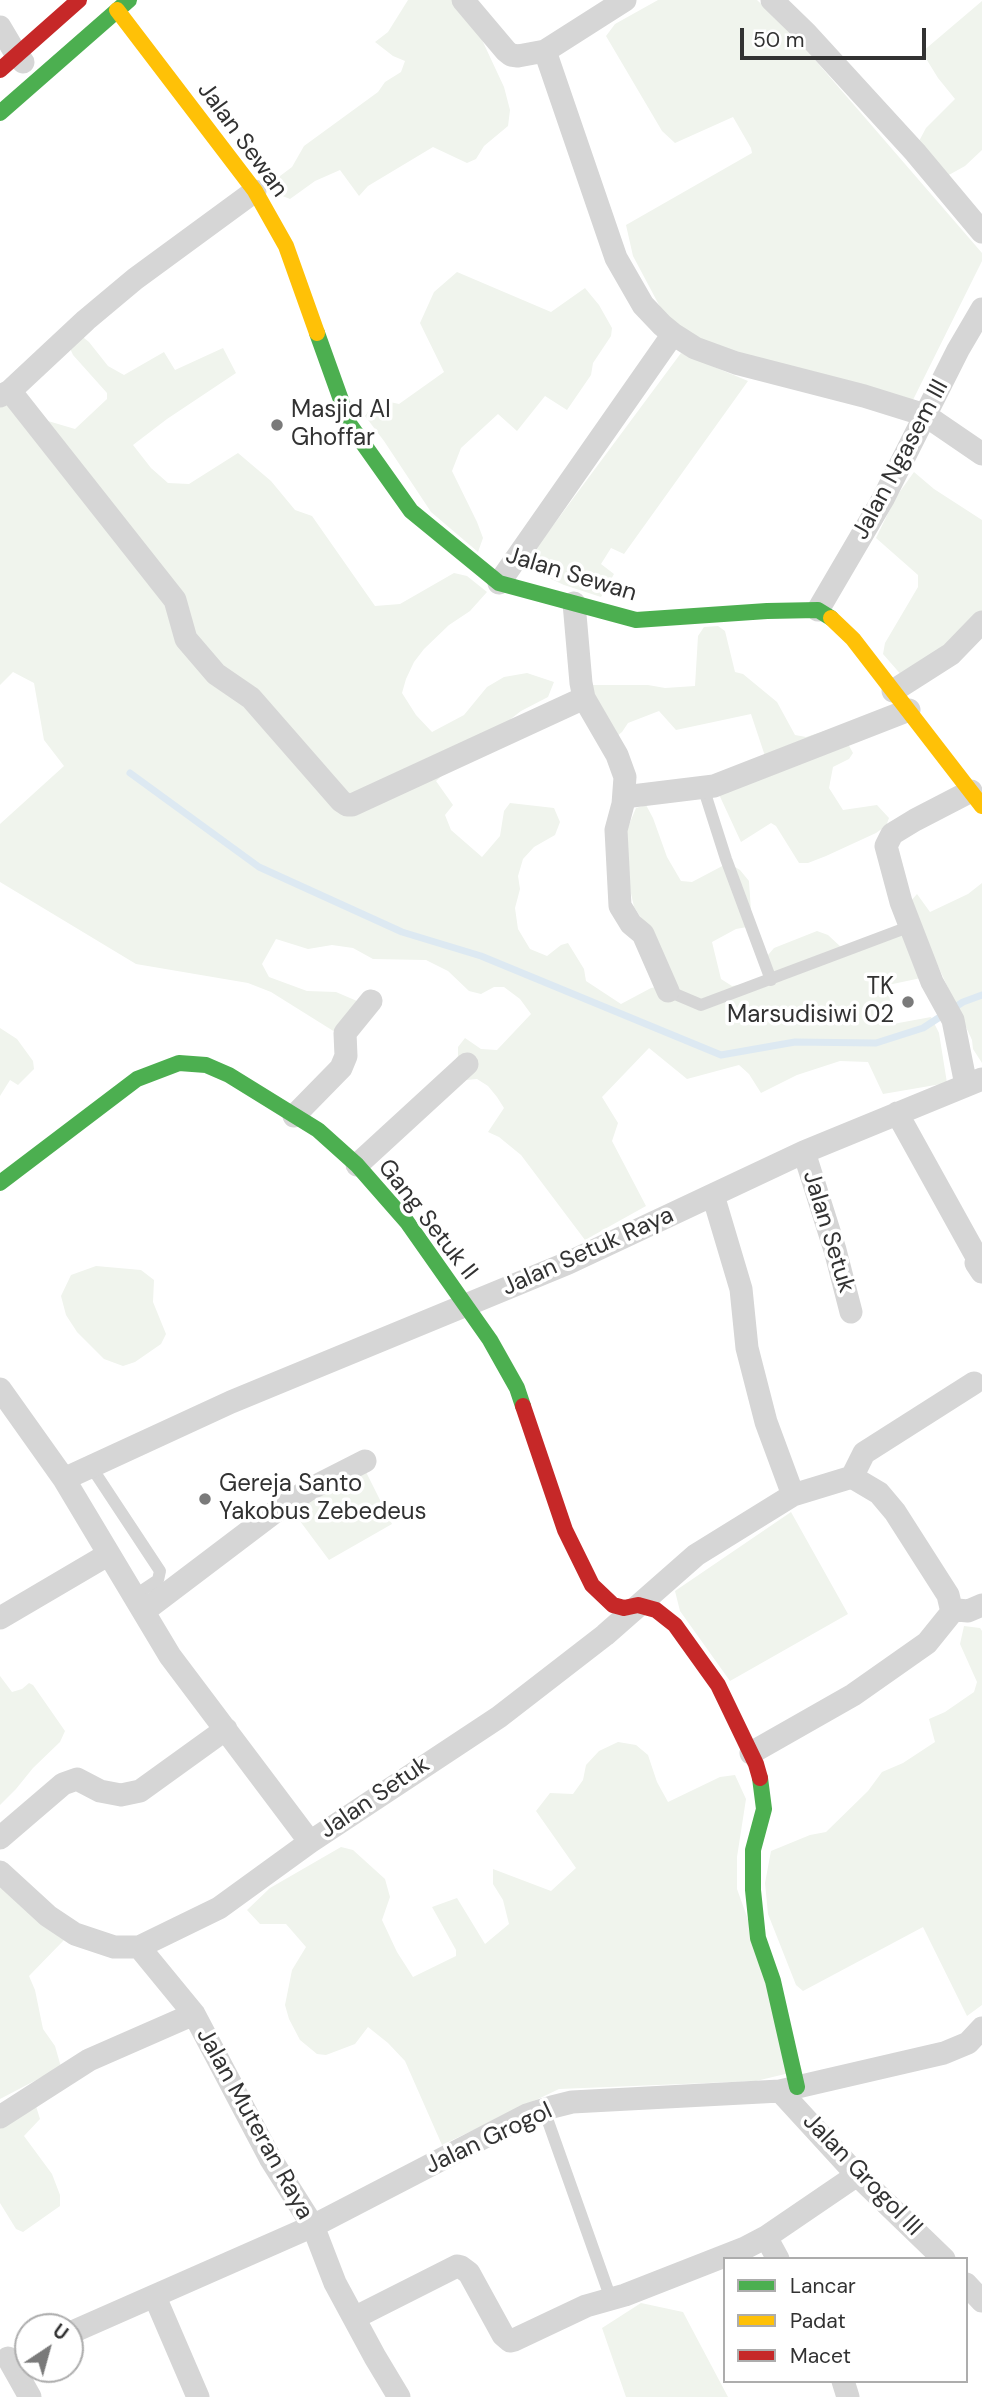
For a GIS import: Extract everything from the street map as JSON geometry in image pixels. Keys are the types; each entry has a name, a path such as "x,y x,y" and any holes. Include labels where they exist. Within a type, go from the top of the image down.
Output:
{"main road":[{"path":"8,62 79,0"},
{"path":"0,114 123,5"},
{"name":"Jalan Sewan","path":"123,5 255,191 286,246 350,425 411,511 499,583 636,620 818,610"},
{"path":"818,610 837,622 853,639 977,798"},
{"name":"Gang Setuk II","path":"0,1183 137,1079 179,1063 206,1065 229,1075 318,1130 357,1165 407,1223 490,1340 517,1388 565,1530 592,1585 613,1605 624,1608 638,1605 656,1609 675,1625 718,1685 751,1753 763,1786 764,1809 753,1850 753,1890 758,1938 773,1981 789,2089"}],"street":[{"path":"463,0 511,55 518,56 545,51 625,0"},
{"path":"772,0 806,33 915,152 982,232"},
{"path":"0,27 8,62 38,78"},
{"path":"545,51 616,258 643,305 673,334 695,348 736,363 864,396 925,415 982,454"},
{"path":"255,191 135,279 5,394 174,600 186,639 215,674 251,698 347,805 584,698"},
{"name":"Jalan Ngasem III","path":"818,610 883,499 982,309"},
{"path":"499,583 673,334"},
{"path":"574,603 580,682 584,698 622,766 625,777 624,797 616,830 620,906 631,924 643,934 668,991"},
{"path":"893,691 951,654 982,622"},
{"path":"624,797 713,786 908,710"},
{"path":"974,1082 953,1020 932,982 901,902 886,846 892,834 915,820 977,798"},
{"path":"294,1116 341,1068 346,1056 345,1033 372,1001"},
{"path":"357,1165 467,1065"},
{"name":"Jalan Setuk Raya","path":"64,1479 230,1402 568,1263 804,1152 974,1082"},
{"path":"897,1113 979,1261 976,1263 982,1272"},
{"name":"Jalan Setuk","path":"804,1152 835,1250 851,1312"},
{"path":"713,1195 741,1289 747,1348 766,1423 793,1495"},
{"path":"951,1612 948,1595 895,1512 879,1493 852,1477 864,1453 974,1383"},
{"path":"0,1389 64,1479"},
{"path":"139,1604 308,1490 365,1461"},
{"name":"Jalan Setuk","path":"64,1479 170,1656 310,1842 499,1717 605,1635 696,1555 793,1495 852,1477"},
{"path":"0,1618 109,1554"},
{"path":"751,1753 853,1695 927,1643 951,1612 968,1611 982,1605"},
{"path":"0,1838 63,1784 78,1779 100,1791 121,1796 140,1791 226,1729"},
{"path":"0,1872 48,1916 75,1934 114,1947 139,1947 219,1908 310,1842"},
{"name":"Jalan Muteran Raya","path":"84,2327 313,2226 270,2158 194,2014 139,1947"},
{"path":"0,2117 89,2060 194,2014"},
{"name":"Jalan Grogol","path":"313,2226 527,2115 572,2102 789,2089 944,2053 968,2043 982,2028"},
{"name":"Jalan Grogol III","path":"789,2089 857,2175 942,2257"},
{"path":"354,2318 457,2266 466,2269 503,2335 510,2341 586,2306 611,2300 766,2238 857,2175"},
{"path":"313,2226 335,2283 395,2396"},
{"path":"766,2238 777,2257"},
{"path":"968,2286 982,2301"},
{"path":"155,2297 198,2397"},
{"path":"12,2357 30,2397"}],"lane":[{"path":"704,787 726,859 771,980"},
{"path":"668,991 701,1005 911,926"},
{"path":"92,1468 160,1571 158,1580 139,1604"},
{"path":"544,2110 611,2300"}],"shaded area":[{"path":"408,0 452,0 476,27 504,87 510,110 508,126 484,146 476,159 467,163 433,147 368,186 359,196 340,170 315,181 290,199 275,193 280,176 292,167 304,146 401,72 405,61 393,56 375,42 388,32"},
{"path":"658,0 757,0 790,31 982,253 982,261 909,408 696,347 667,320 633,256 626,225 752,153 733,117 675,143 662,131 606,36 615,24"},
{"path":"982,1 982,150 965,166 947,176 918,143 926,128 955,99 922,52"},
{"path":"457,272 551,312 585,288 612,328 611,336 593,363 591,375 567,410 545,396 517,431 498,414 461,448 452,471 483,538 478,552 431,512 365,416 377,399 399,404 444,372 420,323 434,292"},
{"path":"79,334 108,366 124,375 164,352 175,370 223,348 236,373 133,445 151,468 168,483 189,484 238,453 271,481 295,510 312,516 375,606 400,604 454,573 467,576 487,592 470,611 449,625 424,649 406,679 402,693 416,715 432,732 464,715 487,687 504,677 527,673 554,682 548,697 521,711 436,781 453,805 445,815 451,830 482,857 500,836 504,811 510,803 554,808 560,822 555,835 534,847 523,859 518,876 520,889 515,908 518,929 530,949 547,956 568,943 584,969 586,981 621,1004 651,988 662,986 647,927 634,907 627,875 626,832 636,808 646,805 667,857 681,881 692,882 728,863 740,870 749,881 751,911 747,927 736,929 712,942 721,979 732,986 769,980 762,962 774,948 817,931 828,935 842,948 896,933 907,938 921,978 888,985 893,1024 931,1017 939,1033 947,1083 883,1094 868,1062 840,1061 797,1075 761,1093 749,1074 739,1065 687,1079 649,1048 602,1097 618,1123 612,1141 646,1206 585,1240 521,1155 499,1137 488,1132 504,1108 488,1086 477,1079 466,1080 445,1073 458,1056 458,1047 465,1038 481,1049 497,1050 531,1014 520,999 504,987 494,987 481,994 469,991 448,971 426,960 373,959 353,948 332,945 308,949 276,939 262,964 269,977 307,991 336,992 357,1001 351,1042 271,992 248,983 136,964 0,882 0,824 64,766 44,740 34,683 13,672 0,685 0,407 25,395 48,421 75,429 107,399 107,393 73,355 68,344"},
{"path":"681,353 748,381 624,554 611,548 601,564 614,574 601,597 564,585 523,566"},
{"path":"914,472 934,489 982,520 982,631 953,666 910,685 883,654 885,643 918,587 918,575 876,538 896,497"},
{"path":"718,626 725,631 735,672 743,674 777,702 795,735 806,737 836,727 853,753 849,759 833,767 829,788 843,810 877,805 889,818 886,826 808,863 799,863 776,826 771,823 741,842 716,788 729,772 745,762 765,756 751,714 676,730 659,711 628,723 617,736 588,685 648,685 665,688 695,686 698,636 704,627"},
{"path":"982,883 982,1063 973,1049 972,1040 909,903 917,894 930,912 968,894"},
{"path":"0,1028 17,1039 33,1061 34,1069 18,1085 10,1080 0,1096"},
{"path":"96,1266 141,1270 154,1280 153,1302 166,1334 161,1344 135,1362 123,1366 104,1359 77,1332 66,1315 61,1296 71,1275"},
{"path":"363,1466 392,1524 329,1560 291,1509"},
{"path":"791,1512 848,1614 730,1681 680,1611 675,1591"},
{"path":"964,1626 980,1628 982,1631 982,2005 967,2016 923,1927 803,1991 796,1985 768,1914 765,1883 771,1851 810,1835 826,1832 868,1791 882,1772 903,1763 935,1742 929,1719 945,1712 974,1692 977,1682 960,1644"},
{"path":"0,1676 12,1692 29,1683 33,1685 65,1731 60,1742 0,1805"},
{"path":"618,1742 636,1745 648,1755 657,1782 668,1802 720,1777 735,1775 746,1799 737,1857 737,1889 802,2070 756,2081 559,2089 442,2145 405,2061 368,2027 355,2044 326,2055 317,2054 300,2040 285,2005 292,1970 306,1947 286,1924 260,1924 247,1910 270,1888 341,1847 353,1850 385,1879 390,1897 382,1920 397,1952 413,1977 456,1956 456,1950 432,1907 457,1898 485,1944 509,1924 503,1900 493,1884 493,1869 551,1891 576,1868 536,1811 550,1793 573,1794 583,1780 586,1765 599,1751"},
{"path":"0,1879 64,1940 29,1976 35,1990 43,2029 55,2046 61,2067 0,2099"},
{"path":"35,2103 40,2119 24,2136 52,2174 60,2195 60,2206 23,2232 16,2229 0,2203 0,2123"},
{"path":"641,2303 683,2312 728,2397 626,2397 602,2328"}],"waterway":[{"path":"130,773 259,867 402,932 481,956 721,1055 795,1042 876,1043 923,1028 963,1002 982,995"}],"traffic: fast":[{"path":"0,113 129,0"},
{"path":"317,333 350,425 411,511 499,583 636,620 818,610 831,618"},
{"path":"0,1183 137,1079 179,1063 206,1065 229,1075 318,1130 357,1165 407,1222 490,1340 517,1388 523,1406"},
{"path":"760,1778 764,1809 753,1850 753,1890 758,1938 773,1981 797,2087"}],"traffic: slow":[{"path":"117,10 255,191 286,246 317,333"},
{"path":"831,618 853,639 982,806"}],"traffic: jam":[{"path":"0,70 79,0"},
{"path":"523,1406 565,1530 592,1585 613,1605 624,1608 638,1605 656,1610 675,1625 718,1685 756,1764 760,1778"}],"place":[{"name":"Masjid Al Ghoffar","path":"277,425"},
{"name":"TK Marsudisiwi 02","path":"908,1002"},
{"name":"Gereja Santo Yakobus Zebedeus","path":"205,1499"}]}
